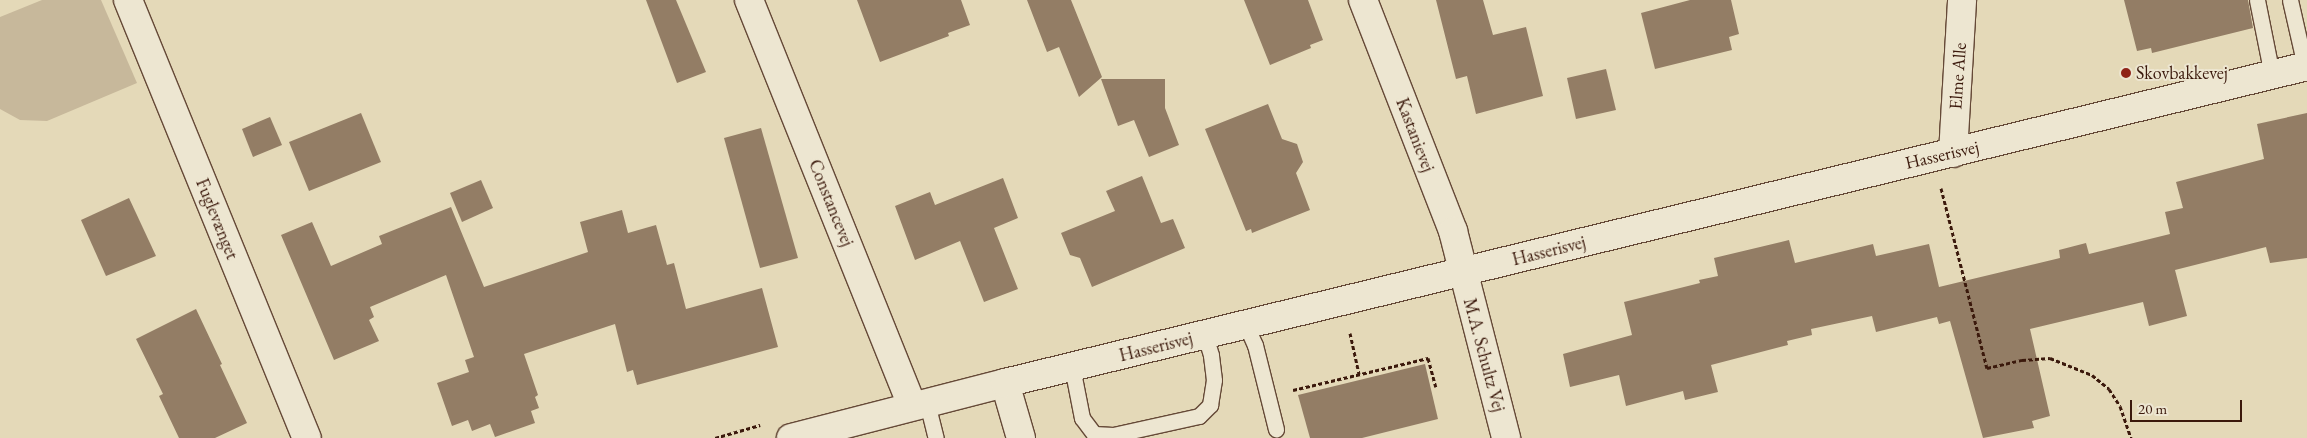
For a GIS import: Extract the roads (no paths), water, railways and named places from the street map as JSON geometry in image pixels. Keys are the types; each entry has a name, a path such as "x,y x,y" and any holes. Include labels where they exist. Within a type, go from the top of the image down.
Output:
{"street":[{"name":"Fuglevænget","path":"128,0 307,438"},
{"name":"Constancevej","path":"749,0 920,405"},
{"name":"Kastanievej","path":"1362,0 1453,231 1462,272"},
{"name":"Elme Alle","path":"1953,153 1962,0"},
{"name":"Hasserisvej","path":"794,438 1005,383 2306,66"},
{"name":"M.A. Schultz Vej","path":"1462,272 1506,438"},
{"path":"1005,383 1021,438"}],"lane":[{"path":"2257,0 2272,75"},
{"path":"2290,0 2306,66"},
{"path":"1246,325 1255,345 1276,429"},
{"path":"1072,367 1082,418 1094,434 1113,435 1199,416 1210,405 1214,380 1211,355 1205,335"},
{"path":"920,405 936,438"}],"place":[{"name":"Skovbakkevej","path":"2126,73"}]}
